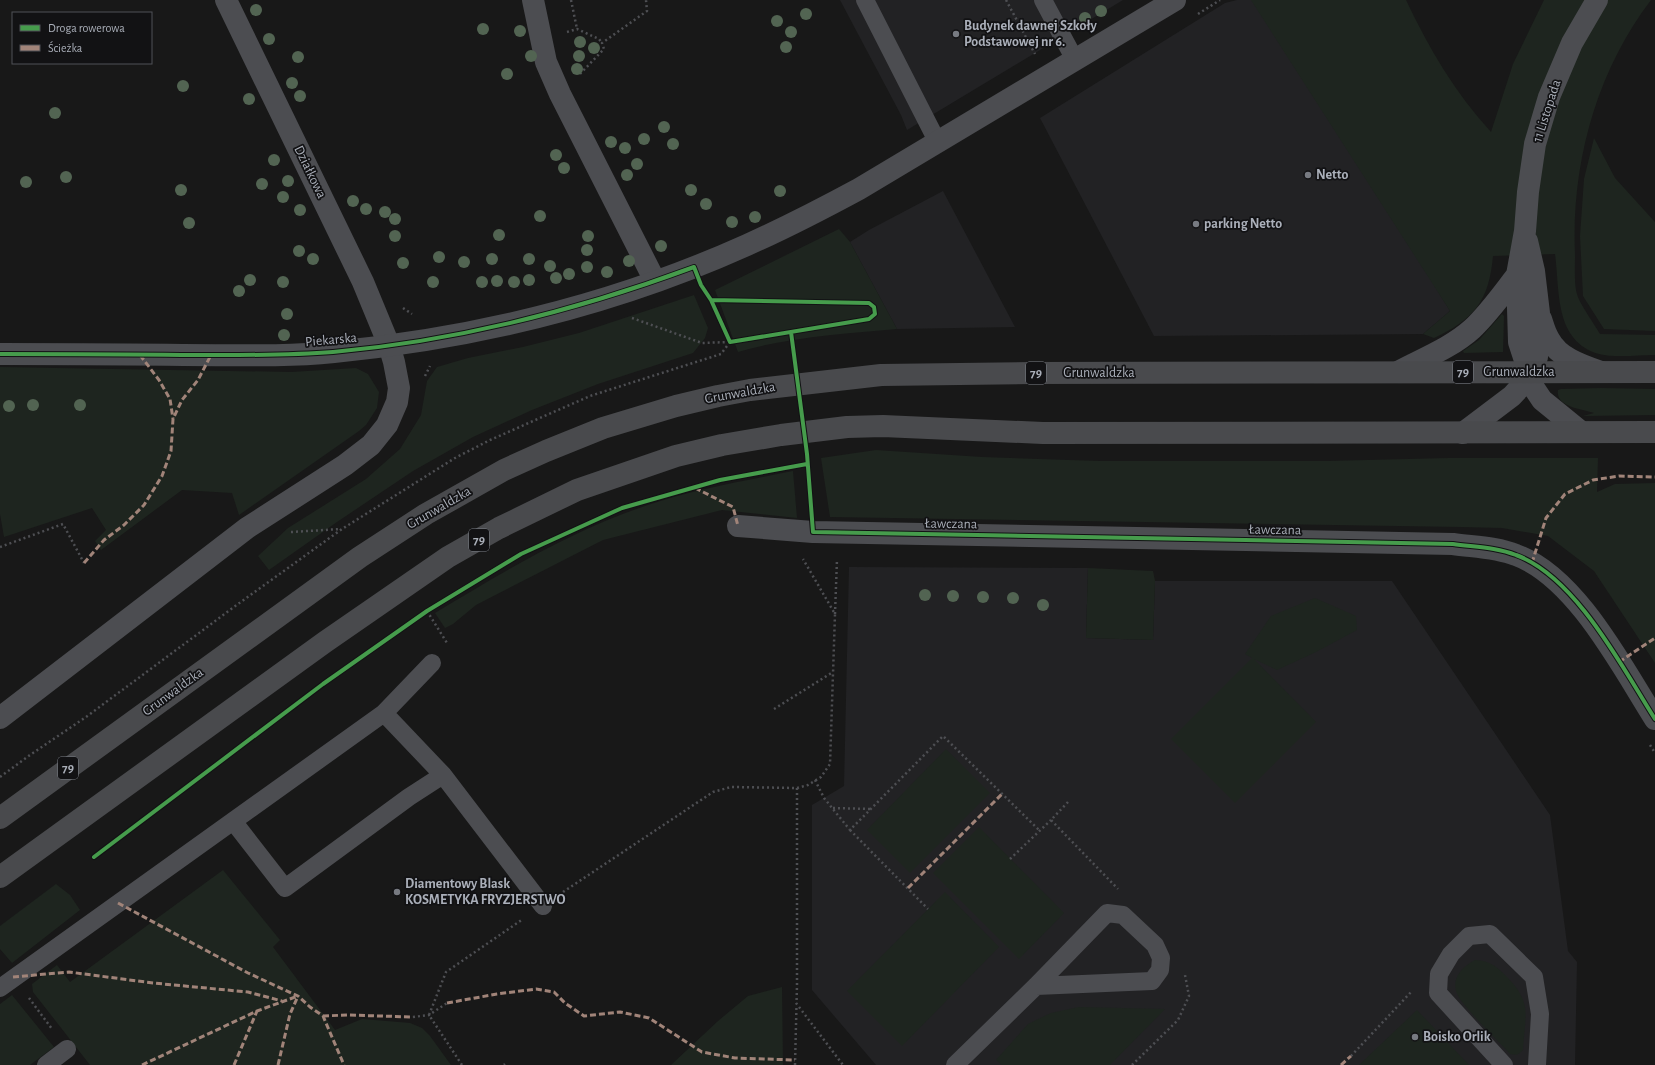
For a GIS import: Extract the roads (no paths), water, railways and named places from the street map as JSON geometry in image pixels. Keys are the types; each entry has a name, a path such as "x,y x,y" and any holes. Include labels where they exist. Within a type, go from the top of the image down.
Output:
{"main road":[{"name":"Grunwaldzka","path":"3,814 360,557 426,514 504,470 603,428 647,414 718,396 881,375 1039,373 1601,372"},
{"name":"79","path":"1601,372 1655,372"},
{"name":"79","path":"0,877 325,642 448,558 499,528 577,490 676,456 737,442 781,435 848,427 883,426 1043,432 1655,432"}],"street":[{"name":"Działkowa","path":"0,718 247,528 345,465 371,445 387,425 397,402 398,388 389,345 363,282 226,0"},
{"path":"533,0 546,62 560,94 655,281 746,246 859,190 1175,0"},
{"name":"11 Listopada","path":"1528,372 1519,342 1518,275 1525,231 1528,192 1535,144 1549,97 1572,43 1597,0"},
{"name":"11 Listopada","path":"1525,231 1534,271 1539,313 1537,357 1528,372"},
{"path":"1398,372 1445,348 1471,329 1518,275"},
{"name":"Piekarska","path":"0,354 257,356 333,352 439,337 549,314 625,292 655,281"},
{"name":"11 Listopada","path":"1539,313 1549,339 1556,348 1567,358 1577,364 1601,372"},
{"path":"1528,372 1534,388 1542,400 1580,431"},
{"path":"1463,433 1512,396 1521,386 1528,372"},
{"name":"Ławczana","path":"738,526 813,532 1445,544 1496,550 1516,555 1532,563 1552,575 1567,590 1600,633 1655,719"}],"lane":[{"path":"865,0 938,143"},
{"path":"1043,0 1075,60"},
{"path":"7,982 384,713 432,663"},
{"path":"384,713 443,775 543,906"},
{"path":"233,821 285,888 409,797 443,775"},
{"path":"956,1065 1107,913 1123,915 1155,945 1161,958 1160,970 1152,981 1036,986"},
{"path":"1504,1065 1438,993 1440,974 1451,954 1469,936 1490,934 1534,977 1540,1014 1537,1065"},
{"path":"46,1065 67,1049"}],"place":[{"name":"Budynek dawnej Szkoły Podstawowej nr 6.","path":"956,34"},
{"name":"Netto","path":"1308,175"},
{"name":"parking Netto","path":"1196,224"},
{"name":"Diamentowy Blask KOSMETYKA FRYZJERSTWO","path":"397,892"},
{"name":"Boisko Orlik","path":"1415,1037"}]}
